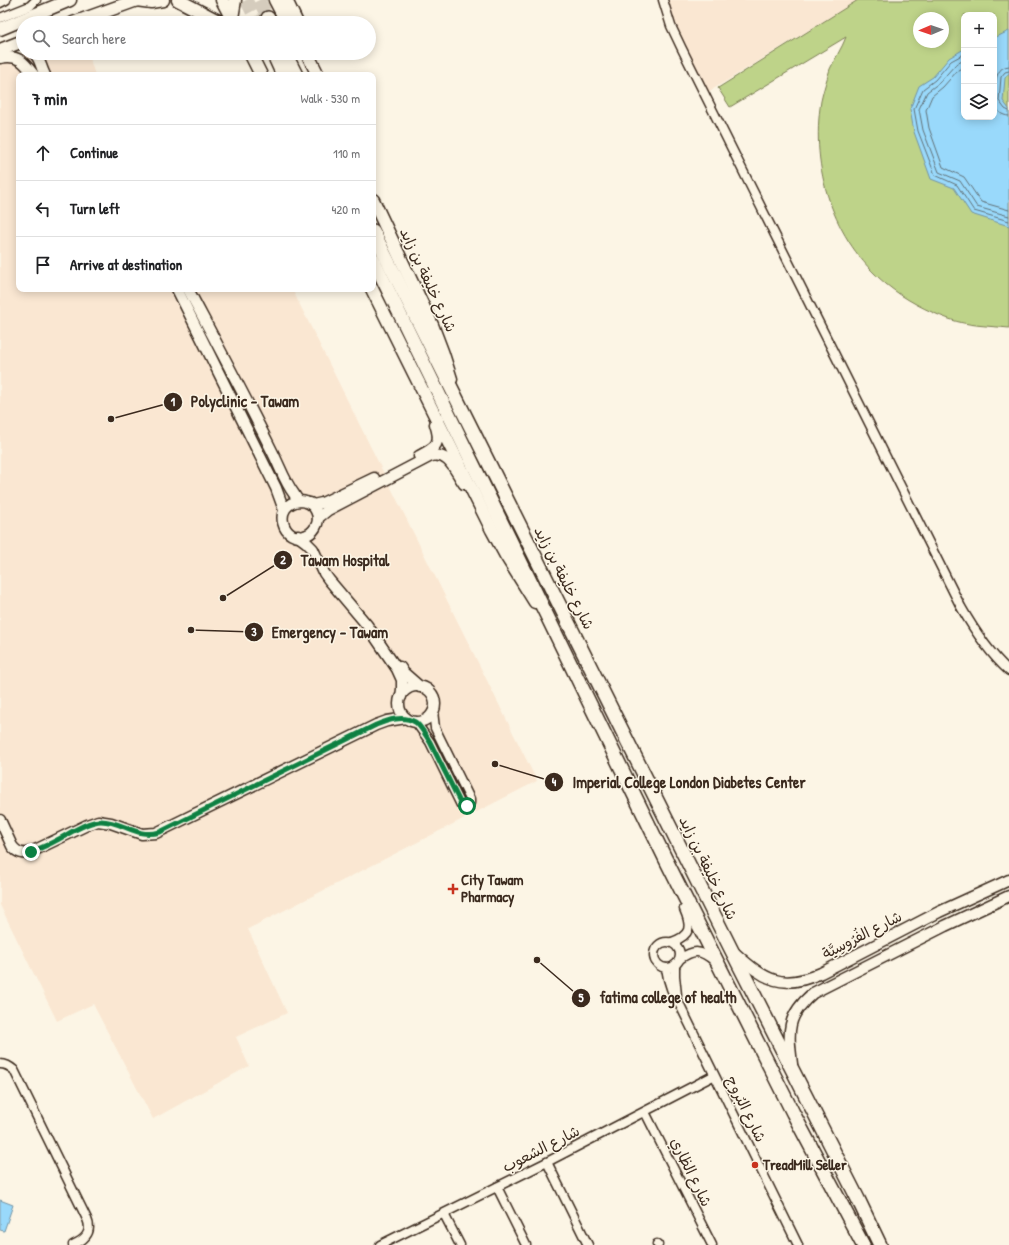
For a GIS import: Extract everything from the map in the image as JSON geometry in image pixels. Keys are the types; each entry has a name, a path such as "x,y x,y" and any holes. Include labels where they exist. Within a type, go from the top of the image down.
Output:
{"highway":[{"path":"276,60 282,72"},
{"path":"288,60 294,72"},
{"name":"شارع خليفة بن زايد","path":"376,237 880,1245"},
{"name":"شارع خليفة بن زايد","path":"376,265 665,858 793,1113 863,1245"}],"main road":[{"path":"31,16 70,0"},
{"path":"100,14 118,0"},
{"path":"94,16 137,0 151,2 163,0"},
{"path":"178,0 228,10"},
{"path":"269,0 283,16"},
{"path":"275,0 284,16"},
{"path":"282,0 290,16"},
{"path":"286,0 294,16"},
{"path":"0,29 16,22"},
{"path":"0,50 16,44"},
{"path":"254,60 260,72"},
{"path":"310,60 316,72"},
{"name":"شارع خليفة بن زايد","path":"376,206 432,325 443,354 456,397"},
{"name":"شارع خليفة بن زايد","path":"373,292 473,493 505,554 527,590 551,624"}],"street":[{"path":"0,2 6,0"},
{"path":"0,18 30,6 36,0"},
{"path":"663,0 671,26 681,47 961,607 985,646 1009,671"},
{"path":"0,58 16,58"},
{"path":"19,60 26,65 32,72"},
{"path":"26,60 26,65"},
{"path":"38,60 44,72"},
{"path":"43,60 45,72"},
{"path":"178,292 276,488 284,510"},
{"path":"190,292 271,448 290,489 294,496 305,502 313,505 326,501 432,449 438,438 438,431 433,412"},
{"path":"212,359 220,359 230,375 234,378"},
{"path":"298,536 308,535 316,523 328,510 409,467 434,456 443,457 448,460 473,493"},
{"path":"305,502 315,510 315,542 317,551 328,571 367,618 400,667 432,695 435,703 433,717 436,728 470,799 470,803 467,806 462,806 430,742 400,708 402,680 397,669 371,631 327,577 310,545 298,536 289,533 284,526 282,518 284,510 291,503 305,502"},
{"path":"376,725 392,712 404,692 420,686"},
{"path":"0,820 12,846 18,852 25,854 98,821 111,823 142,834 156,833 376,725 388,721 426,720 433,711"},
{"path":"665,858 689,922 688,931 683,937 672,942 665,941 659,944 654,952 656,962 661,967 666,968 689,953 698,952 708,956 719,965"},
{"name":"شارع الفُرُوسِيَّة","path":"731,949 750,967 766,977 777,981 787,982 805,980 939,912 1009,880"},
{"name":"شارع الفُرُوسِيَّة","path":"793,1072 789,1042 790,1023 800,1006 813,993 1009,896"},
{"path":"672,942 680,952 677,962"},
{"name":"شارع البُروج","path":"677,962 675,987 681,1007"},
{"name":"شارع البُروج","path":"666,968 670,989 681,1007 798,1245"},
{"path":"0,1064 6,1064 14,1070 89,1223 89,1230 86,1237 73,1245"},
{"name":"شارع الشعوب","path":"380,1245 547,1162 714,1076"},
{"name":"شارع الظاري","path":"645,1112 712,1245"},
{"path":"547,1162 588,1245"},
{"path":"497,1187 526,1245"},
{"path":"444,1214 460,1245"},
{"path":"396,1237 400,1245"}],"shaded area":[{"path":"664,0 858,0 705,94"},
{"path":"16,57 16,60 90,60 94,72 16,72 16,292 293,292 537,781 248,929 287,1013 236,1037 249,1066 153,1119 93,1004 57,1021 0,905 0,63"}],"green space":[{"path":"858,0 1009,0 1009,328 956,321 932,312 908,300 886,284 868,266 852,246 839,224 823,177 819,152 818,126 821,101 830,69 846,37 730,107 718,88"}],"water":[{"path":"1009,31 1009,73 1005,78 1003,101 1009,109 1009,226 971,214 954,188 931,179 914,132 910,109 919,86 933,77 949,58 961,51 961,120 997,120 997,37"},
{"path":"0,1200 13,1205 4,1231 0,1230"}],"tunnel":[{"path":"246,0 254,16"},
{"path":"259,0 267,16"}],"place":[{"name":"Polyclinic - Tawam","path":"111,419"},
{"name":"Tawam Hospital","path":"223,598"},
{"name":"Emergency - Tawam","path":"191,630"},
{"name":"Imperial College London Diabetes Center","path":"495,764"},
{"name":"City Tawam Pharmacy","path":"453,889"},
{"name":"fatima college of health","path":"537,960"},
{"name":"TreadMill Seller","path":"755,1165"}],"route":[{"path":"31,852 98,821 116,824 142,834 160,832 376,725 406,718 415,722 425,733 462,806 467,806"}]}
